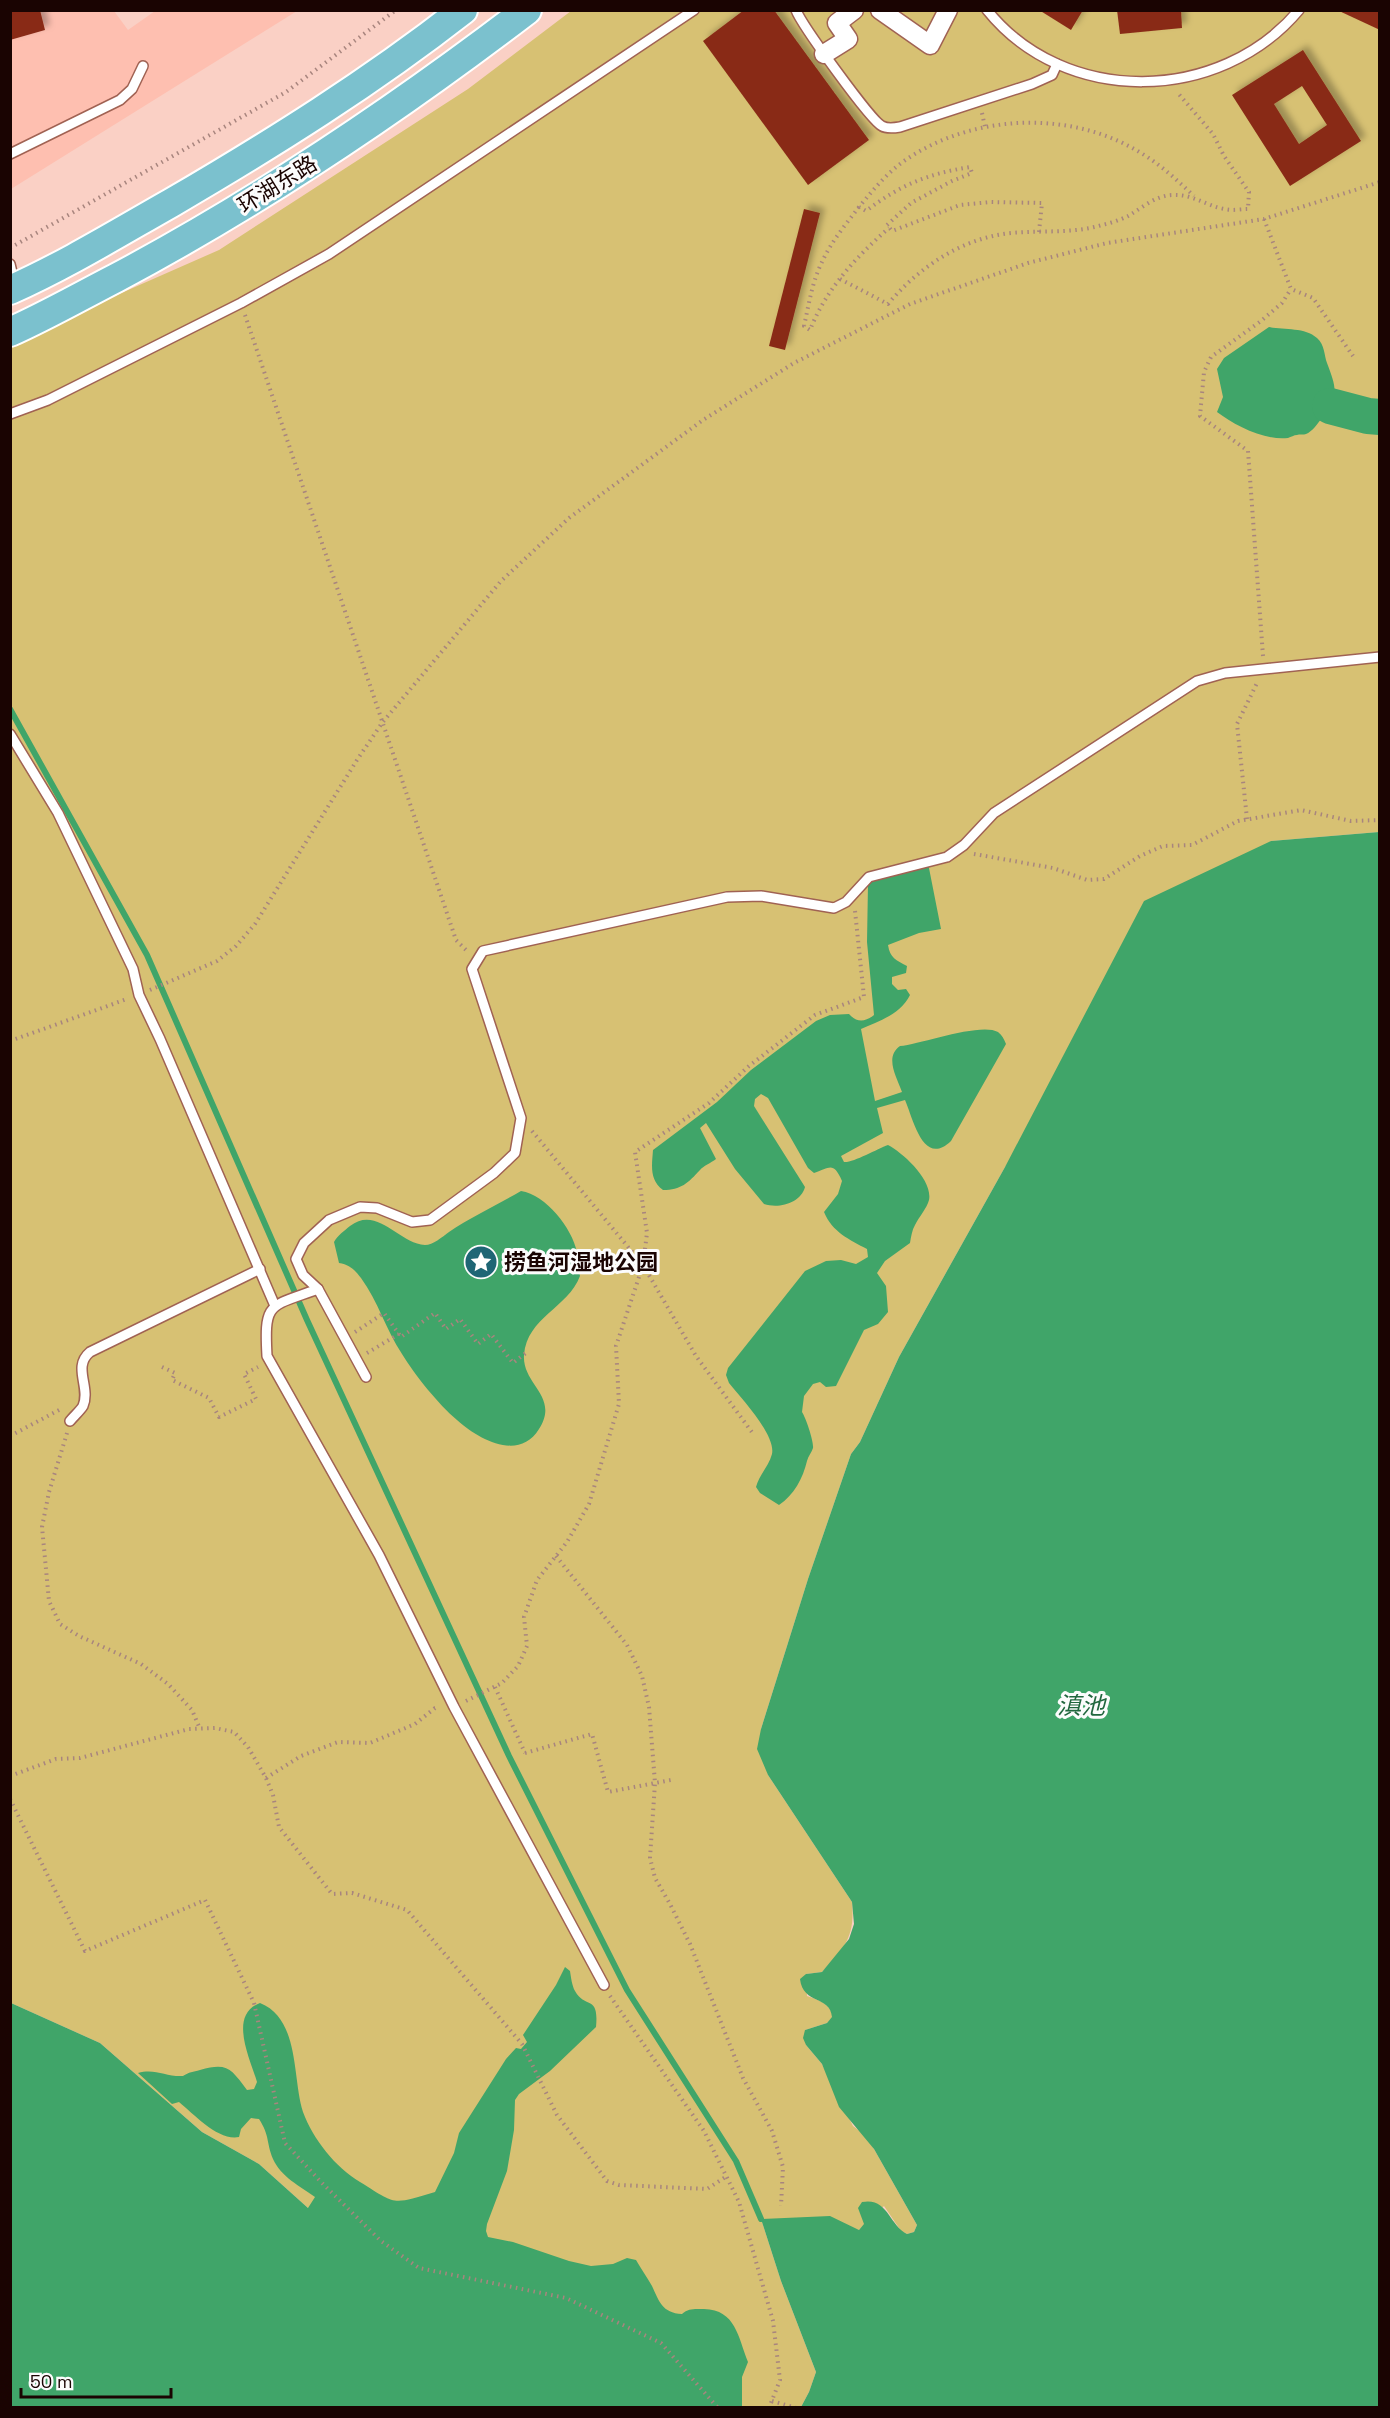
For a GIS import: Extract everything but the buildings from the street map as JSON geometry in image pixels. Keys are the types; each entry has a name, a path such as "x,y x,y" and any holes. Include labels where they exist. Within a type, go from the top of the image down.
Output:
{"main road":[{"name":"环湖东路","path":"12,280 106,240 256,153 413,49 463,10"},
{"name":"环湖东路","path":"10,332 172,248 303,170 433,81 527,10"}],"street":[{"path":"824,54 848,39 837,23 854,10"},
{"path":"880,10 930,45 948,10"}],"lane":[{"path":"10,414 48,400 241,303 328,254 694,10"},
{"path":"796,10 812,39 869,115 881,126 889,128 900,127 1032,84 1052,75 1058,64"},
{"path":"981,10 990,14 1018,40 1058,64 1104,79 1129,82 1171,80 1206,73 1252,51 1273,36 1299,10"},
{"path":"10,154 120,100 132,89 143,66"},
{"path":"366,1377 303,1275 296,1259 304,1243 329,1220 360,1207 377,1208 412,1222 430,1220 494,1173 515,1153 521,1118 472,969 483,951 727,897 761,896 834,908 846,902 869,877 947,857 994,813 1197,681 1225,673 1380,657"},
{"path":"10,734 58,813 133,969 160,1039 276,1306"},
{"path":"70,1420 82,1407 85,1396 81,1364 90,1352 260,1269"},
{"path":"314,1291 276,1306 268,1312 265,1327 267,1356 379,1555 454,1707 604,1985"}],"path":[{"path":"10,248 286,92 396,10"},
{"path":"889,228 869,246 840,279 830,292 810,330 804,326 813,284 822,261 838,234 879,183 903,162 925,148 959,135 1010,122 1073,127 1109,138 1140,152 1170,174 1194,196 1226,210 1248,208 1249,192 1224,156 1213,134 1198,114 1179,96 1171,80"},
{"path":"860,207 866,211 906,184 949,170 970,168 972,173 911,203 887,225 889,228"},
{"path":"10,1041 141,994 217,961 236,946 255,924 382,723 501,581 569,518 704,420 794,363 910,304 1028,262 1107,243 1264,219 1380,182"},
{"path":"840,279 888,304 921,270 951,252 986,237 1066,232 1101,226 1127,217 1158,198 1171,195 1194,196"},
{"path":"889,228 892,231 960,205 991,202 1032,203 1042,204 1039,232"},
{"path":"1264,219 1291,289 1313,298 1353,356"},
{"path":"1247,819 1237,724 1264,669 1248,451 1200,416 1204,372 1211,357 1261,321 1282,303 1291,289"},
{"path":"241,303 456,940 477,961"},
{"path":"954,851 1053,868 1087,880 1104,879 1140,856 1163,846 1192,845 1238,820 1301,810 1350,820 1380,820"},
{"path":"465,1702 502,1683 518,1666 526,1646 524,1617 537,1580 567,1542 589,1504 619,1404 616,1346 643,1265 647,1233 635,1152 709,1102 749,1066 815,1015 864,997 856,912 846,902"},
{"path":"521,1118 643,1265 696,1356 754,1435"},
{"path":"373,1321 384,1313 401,1338 435,1314 446,1329 460,1319 478,1344 491,1334 513,1363 527,1352"},
{"path":"355,1358 399,1334"},
{"path":"162,1367 175,1372 172,1380 209,1398 219,1417 256,1399 243,1374 259,1366"},
{"path":"10,1436 85,1396"},
{"path":"70,1420 49,1492 42,1527 49,1600 60,1624 79,1636 141,1664 168,1684 192,1710 200,1729"},
{"path":"556,1556 627,1645 642,1676 650,1707 655,1783 650,1858 655,1878 690,1944 743,2079 772,2131 783,2167 781,2206"},
{"path":"493,1688 525,1753 592,1734 608,1792 671,1780"},
{"path":"266,1778 301,1756 338,1742 370,1743 415,1724 435,1708 454,1707"},
{"path":"10,1776 56,1759 80,1758 189,1729 215,1728 234,1731 248,1747 266,1778 273,1795 279,1827 332,1894 352,1893 407,1910 522,2044 557,2115 607,2181 619,2185 707,2189 727,2176"},
{"path":"10,1798 85,1951 205,1900 254,2003 285,2144 381,2241 419,2268 566,2298 661,2343 718,2408"},
{"path":"604,1985 615,2007 704,2131 739,2202 773,2321 780,2380 769,2408"},
{"path":"772,2401 796,2408"}],"shaded area":[{"path":"11,11 114,11 128,30 155,11 297,11 11,189"},
{"name":"捞鱼河湿地公园","path":"571,11 1379,11 1379,832 1271,841 1005,1167 899,1357 860,1442 851,1454 808,1579 761,1729 768,1775 852,1902 852,1924 843,1948 822,1972 806,1974 807,1996 827,2006 833,2017 827,2023 805,2030 806,2045 822,2064 853,2126 865,2135 917,2225 914,2232 907,2234 901,2231 884,2206 859,2230 761,2219 781,2281 816,2372 801,2407 683,2407 308,2208 259,2164 202,2132 100,2043 11,2003 10,342 219,250 468,89"}],"water":[{"path":"1269,327 1307,332 1317,338 1323,347 1333,379 1334,398 1328,411 1306,434 1288,438 1260,435 1241,427 1217,412 1223,397 1217,369 1224,358"},
{"name":"滇池","path":"1379,832 1379,2407 801,2407 816,2372 781,2281 761,2219 830,2216 859,2230 864,2224 858,2208 862,2202 871,2202 883,2208 907,2234 914,2232 917,2225 874,2149 839,2107 822,2064 803,2038 805,2030 827,2023 832,2017 827,2005 806,1993 800,1979 806,1974 822,1972 849,1939 854,1924 852,1902 768,1775 757,1749 761,1729 808,1579 851,1454 860,1442 899,1357 1005,1167 1144,901 1271,841"},
{"path":"928,863 941,929 919,933 888,945 892,956 907,966 906,973 892,977 892,984 898,990 906,989 910,995 895,1012 861,1029 875,1101 902,1092 892,1062 895,1051 900,1046 978,1030 998,1032 1006,1044 951,1141 941,1148 933,1149 926,1145 920,1137 905,1100 877,1108 883,1133 841,1156 844,1162 848,1162 888,1145 909,1161 922,1176 929,1192 929,1200 914,1227 910,1243 885,1261 877,1273 886,1286 888,1312 878,1324 864,1330 836,1386 826,1387 820,1382 813,1384 804,1396 802,1412 813,1448 797,1486 779,1505 760,1493 756,1487 771,1458 772,1446 763,1427 729,1383 726,1375 728,1368 805,1271 826,1261 841,1260 856,1264 868,1257 867,1249 837,1230 824,1212 838,1194 842,1181 836,1171 828,1168 814,1173 808,1168 768,1098 761,1094 755,1099 754,1106 805,1187 803,1193 794,1201 776,1206 764,1204 735,1169 706,1123 700,1128 716,1159 679,1187 663,1190 655,1182 652,1172 653,1150 717,1102 751,1070 816,1021 830,1015 849,1014 861,1020 874,1015 867,942 868,884 875,877"},
{"path":"521,1191 540,1199 564,1223 577,1252 580,1276 567,1296 532,1331 527,1342 524,1355 525,1365 528,1375 543,1399 544,1418 531,1439 510,1446 498,1444 476,1434 457,1420 435,1398 402,1354 361,1278 352,1268 339,1263 334,1242 350,1226 369,1220 388,1227 415,1243 428,1245"},
{"path":"565,1967 570,1971 572,1984 579,1997 594,2006 596,2027 550,2071 519,2094 515,2100 514,2130 507,2171 487,2224 488,2237 513,2242 591,2266 613,2264 627,2258 636,2260 666,2309 682,2314 689,2310 704,2309 723,2314 734,2326 748,2362 742,2377 742,2407 11,2407 11,2003 100,2043 202,2132 259,2164 308,2208 315,2197 291,2181 276,2165 265,2130 259,2119 251,2118 241,2129 239,2137 223,2135 207,2126 179,2102 172,2104 138,2073 183,2076 191,2072 223,2067 232,2072 247,2090 254,2089 257,2082 246,2050 243,2027 250,2009 260,2003 273,2011 282,2022 288,2035 303,2112 326,2152 351,2176 388,2199 402,2201 435,2192 454,2153 459,2133 506,2059 516,2048 521,2049 527,2042 523,2035 556,1985"}],"waterway":[{"path":"1330,406 1380,417"},
{"path":"10,709 147,955 307,1320 509,1756 627,1990 736,2161 761,2219"}],"place":[{"name":"捞鱼河湿地公园","path":"481,1262"}]}
